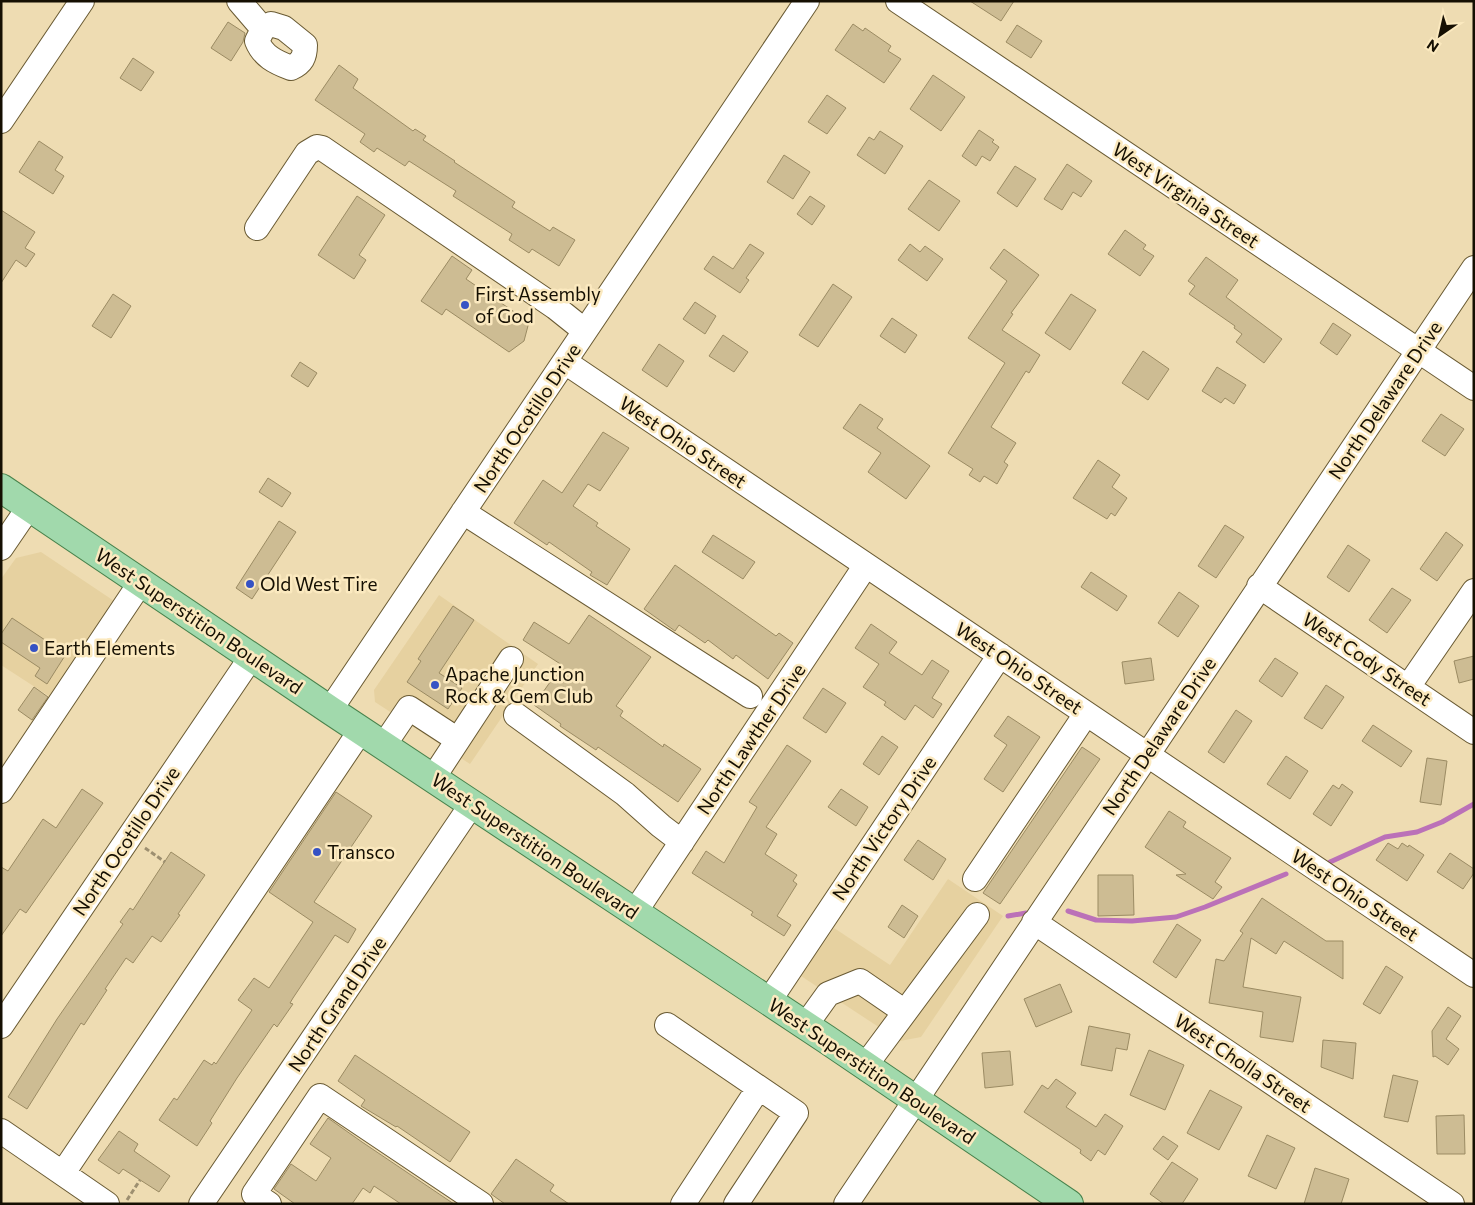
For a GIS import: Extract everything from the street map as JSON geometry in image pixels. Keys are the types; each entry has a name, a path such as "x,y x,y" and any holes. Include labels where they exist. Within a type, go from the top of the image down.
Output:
{"main road":[{"name":"West Superstition Boulevard","path":"1,488 1069,1204"}],"street":[{"path":"1,121 82,1"},
{"path":"239,1 263,29"},
{"name":"North Ocotillo Drive","path":"330,710 807,1"},
{"name":"West Virginia Street","path":"898,1 1474,388"},
{"path":"257,228 307,153 317,147 322,148 555,307 585,331"},
{"name":"North Delaware Drive","path":"846,1204 1474,268"},
{"name":"West Ohio Street","path":"565,362 1474,975"},
{"path":"1,548 29,507"},
{"path":"463,512 750,696"},
{"name":"North Lawther Drive","path":"635,912 866,565"},
{"path":"1,791 141,582"},
{"name":"West Cody Street","path":"1259,586 1474,732"},
{"path":"1408,687 1474,591"},
{"name":"North Victory Drive","path":"768,1001 1000,655"},
{"name":"North Ocotillo Drive","path":"1,1026 252,656"},
{"path":"433,778 511,659"},
{"path":"384,746 409,708 458,740"},
{"path":"975,879 1086,714"},
{"path":"516,716 625,794 682,842"},
{"path":"63,1174 361,730"},
{"name":"North Grand Drive","path":"201,1204 472,804"},
{"path":"865,1066 976,915"},
{"name":"West Cholla Street","path":"1034,922 1452,1204"},
{"path":"806,1026 828,994 860,981 905,1012"},
{"path":"667,1026 796,1114 736,1204"},
{"path":"683,1204 758,1089"},
{"path":"269,1204 254,1194 320,1096 481,1204"},
{"path":"1,1131 108,1204"}],"path":[{"path":"124,1204 140,1180"}],"shaded area":[{"path":"41,552 120,605 55,700 1,665 1,579 16,558"},
{"path":"439,595 538,664 470,764 375,702 374,690"},
{"path":"948,879 1003,916 921,1037 900,1041 801,976 834,928 890,965"}],"building":[{"path":"970,1 1014,1 1001,21"},
{"path":"228,22 245,33 243,42 231,61 211,48"},
{"path":"853,24 863,31 865,28 891,46 888,51 901,59 884,83 835,50"},
{"path":"1017,25 1042,41 1031,58 1006,42"},
{"path":"133,58 154,72 141,91 120,78"},
{"path":"339,65 358,79 353,88 413,131 415,129 426,136 423,140 515,202 512,207 550,231 553,227 575,240 559,266 532,249 529,253 509,240 512,234 453,196 456,191 409,161 405,166 377,148 374,152 360,142 365,134 315,100"},
{"path":"933,75 965,97 941,131 910,109"},
{"path":"827,95 846,108 827,134 808,122"},
{"path":"979,130 994,140 992,142 999,147 990,161 982,156 976,166 962,156"},
{"path":"880,131 903,146 885,174 857,155 869,137 874,140"},
{"path":"39,141 63,157 55,170 64,176 53,194 19,172"},
{"path":"784,155 810,172 793,199 767,182"},
{"path":"1067,164 1092,181 1081,197 1073,192 1062,210 1044,199"},
{"path":"1015,166 1036,179 1017,207 997,193"},
{"path":"929,180 960,201 939,231 908,209"},
{"path":"357,196 385,215 359,255 366,260 354,279 318,255"},
{"path":"810,196 825,206 812,225 797,214"},
{"path":"1,210 35,232 25,248 35,254 26,267 16,260 1,283"},
{"path":"1125,230 1146,245 1143,249 1154,256 1140,276 1108,254"},
{"path":"750,244 764,253 746,278 749,280 740,293 704,269 713,256 733,269"},
{"path":"910,244 920,252 925,246 943,259 927,281 898,260"},
{"path":"1004,249 1039,275 1011,313 1013,314 1002,330 1040,355 1029,373 1026,371 991,427 1016,443 1004,462 1008,465 997,484 984,476 980,482 969,475 973,469 948,453 1005,363 968,338 1007,281 990,268"},
{"name":"First Assembly of God","path":"452,256 472,270 466,279 529,322 524,341 509,352 446,309 442,315 421,301"},
{"path":"1206,257 1238,280 1226,297 1282,339 1264,363 1236,342 1242,334 1234,328 1235,326 1189,294 1195,286 1188,281"},
{"path":"833,284 852,297 818,347 799,335"},
{"path":"113,294 131,306 111,338 92,326"},
{"path":"1071,294 1096,310 1070,350 1045,333"},
{"path":"695,302 716,316 705,334 683,319"},
{"path":"892,318 917,335 905,353 880,336"},
{"path":"1333,323 1351,335 1337,355 1320,343"},
{"path":"723,335 748,352 734,372 709,356"},
{"path":"659,344 684,361 667,387 642,370"},
{"path":"1143,351 1169,369 1148,400 1122,383"},
{"path":"300,362 317,373 308,387 291,376"},
{"path":"1217,367 1246,385 1234,404 1225,398 1221,403 1202,391"},
{"path":"860,404 883,419 877,428 930,466 906,499 868,472 881,453 843,428"},
{"path":"1441,414 1464,429 1445,456 1422,441"},
{"path":"603,432 629,448 600,491 588,484 573,506 598,523 596,526 630,549 607,585 590,575 592,572 549,542 547,545 514,523 543,480 562,493"},
{"path":"1098,460 1120,475 1112,487 1127,498 1115,516 1111,513 1107,519 1073,498"},
{"path":"268,478 291,493 282,507 259,492"},
{"path":"279,521 296,532 252,599 236,588"},
{"path":"1225,525 1244,537 1216,578 1198,566"},
{"path":"1446,532 1463,545 1437,581 1420,569"},
{"path":"713,535 755,562 743,579 702,552"},
{"path":"1348,545 1370,560 1349,592 1327,577"},
{"path":"675,565 776,636 779,633 793,643 768,679 736,655 733,659 708,640 705,643 679,625 675,631 644,609"},
{"path":"1091,572 1127,596 1117,611 1081,587"},
{"path":"1392,588 1411,600 1387,633 1369,620"},
{"path":"1179,592 1199,606 1178,637 1158,623"},
{"path":"453,606 474,620 439,673 462,688 448,709 407,682 421,661 418,659"},
{"path":"589,615 651,657 616,706 623,711 620,716 663,747 664,744 701,769 678,802 598,747 596,750 560,726 561,724 534,705 562,665 523,640 534,622 569,644"},
{"name":"Earth Elements","path":"12,618 66,654 47,684 35,676 40,668 1,642 1,634"},
{"path":"871,624 897,642 889,653 922,675 932,660 949,671 932,698 942,704 933,718 915,705 905,720 884,705 886,702 863,687 879,664 855,648"},
{"path":"1474,656 1474,679 1459,683 1454,661"},
{"path":"1151,658 1154,680 1125,684 1122,662"},
{"path":"1275,658 1298,673 1282,697 1259,681"},
{"path":"1326,685 1344,697 1322,729 1304,718"},
{"path":"34,687 48,697 32,720 18,710"},
{"path":"823,688 846,703 826,733 803,718"},
{"path":"1236,710 1252,721 1224,763 1208,752"},
{"path":"1008,716 1040,737 1003,792 984,779 1007,745 994,736"},
{"path":"1373,725 1412,751 1401,767 1362,741"},
{"path":"882,736 898,747 879,775 863,764"},
{"path":"787,745 811,761 766,827 777,834 765,854 797,875 793,881 797,884 777,916 791,925 784,936 751,915 753,912 692,873 706,851 724,863 757,807 749,802"},
{"path":"1082,747 1100,759 1000,904 983,893"},
{"path":"1286,756 1308,771 1290,799 1267,784"},
{"path":"1427,758 1447,761 1441,805 1420,802"},
{"path":"1342,784 1353,792 1331,826 1313,814 1333,785 1339,789"},
{"path":"82,789 103,803 26,913 20,909 1,936 1,867 8,871 43,819 56,828"},
{"path":"841,789 868,807 856,826 828,807"},
{"path":"336,792 372,816 314,902 356,929 348,943 335,935 290,1003 293,1004 277,1027 274,1024 237,1078 197,1146 159,1120 174,1098 177,1100 204,1060 212,1065 214,1062 216,1064 252,1010 238,1000 254,978 269,988 313,922 269,892"},
{"path":"1169,811 1186,822 1183,827 1231,858 1215,882 1222,887 1213,899 1176,875 1186,874 1145,847"},
{"path":"918,840 946,859 933,880 904,860"},
{"path":"1388,843 1398,849 1402,843 1408,847 1409,845 1424,855 1407,881 1376,860"},
{"path":"171,852 205,875 161,942 152,936 133,963 126,958 84,1025 81,1023 27,1109 8,1097 57,1019 123,924 120,922 130,908 133,910"},
{"path":"1450,853 1474,869 1474,873 1463,889 1437,872"},
{"path":"1098,875 1133,875 1134,915 1098,916"},
{"path":"1262,898 1326,941 1343,941 1343,979 1284,941 1276,954 1251,938 1243,987 1301,997 1293,1042 1260,1037 1263,1012 1209,1003 1216,959 1224,961 1243,933 1240,931"},
{"path":"902,905 918,916 904,938 888,927"},
{"path":"1177,924 1201,940 1176,978 1153,962"},
{"path":"1386,966 1403,977 1380,1014 1363,1004"},
{"path":"1060,984 1072,1012 1036,1027 1024,999"},
{"path":"1448,1007 1461,1016 1446,1039 1459,1049 1448,1065 1435,1056 1433,1057 1432,1031"},
{"path":"1089,1026 1130,1034 1127,1050 1116,1048 1112,1071 1081,1065"},
{"path":"1323,1040 1356,1043 1353,1079 1321,1067"},
{"path":"1149,1050 1184,1065 1165,1110 1130,1095"},
{"path":"1010,1051 1013,1085 985,1088 982,1053"},
{"path":"355,1055 470,1132 450,1162 397,1126 361,1106 365,1100 338,1081"},
{"path":"1393,1075 1418,1081 1408,1122 1384,1117"},
{"path":"1056,1079 1076,1093 1066,1107 1096,1127 1105,1114 1123,1126 1105,1155 1098,1150 1091,1161 1080,1153 1081,1150 1024,1112 1042,1085 1048,1089"},
{"path":"1210,1090 1242,1107 1219,1150 1187,1133"},
{"path":"1464,1115 1465,1154 1437,1154 1436,1116"},
{"path":"328,1118 454,1204 401,1204 374,1186 370,1193 363,1188 352,1204 295,1204 274,1189 291,1164 316,1181 331,1158 310,1144"},
{"path":"119,1131 138,1144 134,1151 170,1176 159,1192 123,1169 119,1174 98,1160"},
{"path":"1267,1135 1295,1148 1276,1189 1248,1176"},
{"path":"1163,1136 1178,1146 1168,1160 1153,1149"},
{"path":"516,1159 554,1185 550,1191 569,1204 505,1204 491,1194"},
{"path":"1172,1162 1198,1179 1182,1204 1164,1204 1150,1194"},
{"path":"1315,1168 1349,1179 1341,1204 1304,1204"}],"waterway":[{"path":"1330,862 1385,837 1417,832 1442,822 1474,804"},
{"path":"1068,911 1096,920 1132,921 1176,917 1286,874"},
{"path":"1008,916 1026,913"}],"place":[{"name":"First Assembly of God","path":"465,305"},
{"name":"Old West Tire","path":"250,584"},
{"name":"Earth Elements","path":"34,648"},
{"name":"Apache Junction Rock & Gem Club","path":"435,685"},
{"name":"Transco","path":"317,852"}]}
